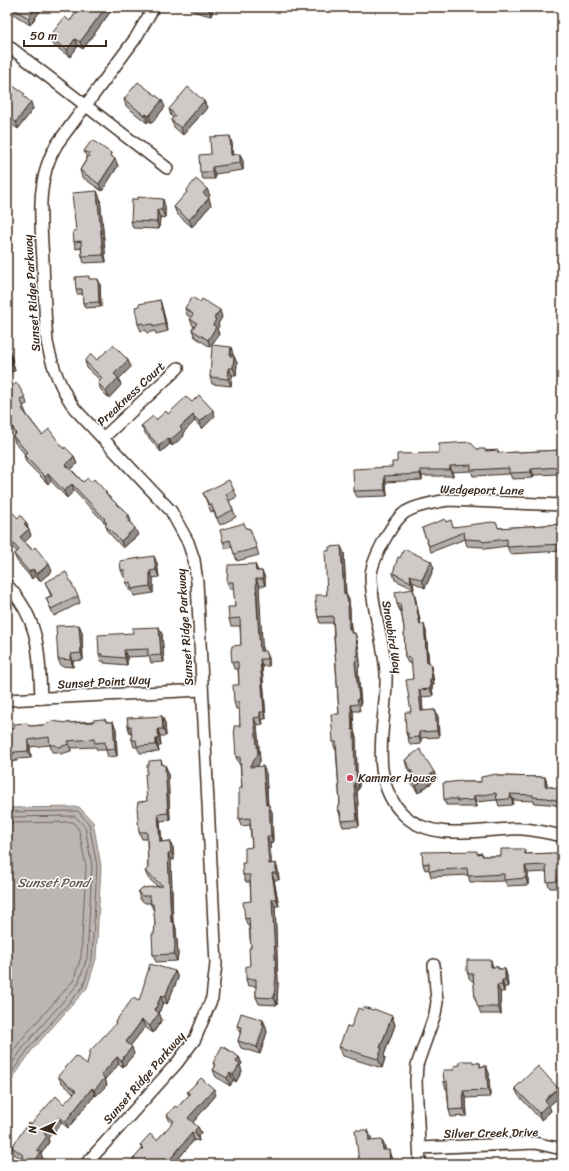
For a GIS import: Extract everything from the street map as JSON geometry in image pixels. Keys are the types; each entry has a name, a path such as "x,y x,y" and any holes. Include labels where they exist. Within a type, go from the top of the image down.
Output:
{"street":[{"name":"Sunset Ridge Parkway","path":"86,1164 177,1063 195,1040 212,998 216,964 197,582 194,560 188,542 171,511 65,396 51,362 47,342 40,208 42,189 51,154 85,105 135,39 154,7"},
{"path":"7,45 167,168"},
{"name":"Preakness Court","path":"103,438 178,368"},
{"name":"Wedgeport Lane","path":"390,532 404,513 431,502 449,500 562,505"},
{"name":"Snowbird Way","path":"390,532 378,556 371,576 373,601 386,672 380,762 386,787 404,815 416,823 443,833 523,830 562,836"},
{"path":"7,585 23,605 35,631 38,646 41,698"},
{"name":"Sunset Point Way","path":"7,700 202,690"},
{"path":"420,1164 416,1081 417,1065 435,1014 437,1002 434,965"},
{"name":"Silver Creek Drive","path":"420,1148 535,1143 562,1149"}],"water":[{"name":"Sunset Pond","path":"79,807 93,822 101,866 96,959 87,988 32,1050 7,1087 7,808"}],"building":[{"path":"11,7 36,7 28,18"},
{"path":"80,7 106,7 80,42 75,39 67,50 49,37 65,17 70,21"},
{"path":"7,82 25,94 23,96 31,102 16,122 7,116"},
{"path":"138,82 162,100 149,116 146,114 145,116 124,99"},
{"path":"188,87 204,101 181,128 171,120 175,115 169,109"},
{"path":"230,136 231,155 240,154 240,163 212,167 212,172 200,172 199,155 211,154 210,137"},
{"path":"92,140 111,153 110,155 115,159 99,184 80,170 90,154 84,151"},
{"path":"196,179 207,189 203,193 209,198 189,220 174,207"},
{"path":"97,191 103,255 82,256 81,241 74,242 73,231 76,231 72,193"},
{"path":"138,197 163,199 162,210 157,210 157,222 131,221 132,199 138,199"},
{"path":"89,276 89,279 98,279 99,302 83,303 82,289 76,289 75,277"},
{"path":"192,297 200,302 202,299 220,310 214,318 216,319 213,325 216,327 208,340 192,330 197,323 190,319 193,314 185,308"},
{"path":"160,300 165,324 153,327 153,324 138,324 135,307 139,306 139,304"},
{"path":"113,345 128,360 114,374 118,378 106,391 98,383 102,378 85,361 91,354 97,360"},
{"path":"212,345 231,347 230,356 234,356 233,368 229,368 228,379 210,377"},
{"path":"7,346 8,352 10,352 12,364 7,365"},
{"path":"17,383 25,397 20,399 24,408 22,409 42,435 49,429 64,449 65,447 74,456 66,465 83,482 88,478 91,482 94,479 106,492 105,493 129,515 126,518 135,528 121,541 105,525 107,523 104,520 105,519 72,484 64,491 48,474 45,477 24,455 27,452 13,436 16,434 8,418 7,419 7,389"},
{"path":"199,395 213,410 200,422 193,415 180,427 182,430 170,440 168,438 159,446 141,426 153,416 156,420 166,411 168,414 186,397 192,402"},
{"path":"470,442 477,449 485,449 485,451 498,450 498,453 562,450 562,470 558,470 558,467 531,469 531,472 509,473 509,468 471,470 471,465 450,466 450,470 420,470 420,474 384,476 385,490 354,491 353,469 392,467 392,462 397,462 397,454 439,453 439,444"},
{"path":"229,480 234,490 226,494 233,510 217,518 211,504 209,505 203,493"},
{"path":"8,508 18,518 20,515 26,522 24,524 29,529 20,537 32,550 35,547 49,564 37,574 33,569 29,572 14,554 19,550 7,537"},
{"path":"445,519 446,522 451,520 453,527 492,522 497,523 498,528 562,524 562,544 507,547 507,539 483,542 481,540 465,539 464,532 429,546 422,528"},
{"path":"244,523 246,528 250,529 257,548 234,554 230,540 223,542 220,530"},
{"path":"341,546 344,594 346,594 348,604 349,629 351,629 351,633 355,633 357,645 357,657 355,663 359,699 357,699 358,704 351,705 357,783 354,783 357,820 341,821 340,811 338,809 340,804 336,742 333,742 331,714 339,714 333,616 318,617 315,602 316,595 327,595 325,551 329,551 329,547"},
{"path":"404,549 431,561 422,580 410,575 411,582 393,573 398,557 400,558"},
{"path":"154,556 156,570 150,571 150,586 131,589 131,582 126,583 125,570 121,570 120,561"},
{"path":"255,564 256,571 262,571 263,579 256,579 257,605 260,651 266,651 267,659 260,659 264,712 260,712 260,717 254,718 258,754 250,767 263,766 266,805 269,805 271,836 267,836 269,864 276,863 276,873 272,873 276,899 272,899 276,975 274,998 256,997 256,979 246,979 246,966 250,966 249,948 251,948 249,918 245,919 243,902 251,901 250,875 243,875 242,863 245,863 245,848 252,847 250,818 239,819 239,788 242,788 240,757 236,757 234,726 240,726 239,702 234,702 233,685 239,685 238,662 232,662 231,651 232,646 241,645 240,618 229,619 228,607 235,607 233,582 227,582 228,565"},
{"path":"66,572 78,596 51,609 46,598 52,596 45,582"},
{"path":"413,589 420,625 424,624 427,663 430,663 432,679 430,679 430,689 419,690 421,711 435,710 437,731 419,732 419,737 408,738 408,733 406,733 405,712 411,712 406,680 413,679 411,658 405,657 404,628 400,604 397,604 395,592"},
{"path":"79,625 81,653 71,654 71,660 58,659 56,626"},
{"path":"159,627 161,655 148,656 148,649 124,650 125,658 102,656 102,654 99,654 98,635 133,633 132,628"},
{"path":"162,716 163,729 158,729 158,739 156,739 156,745 137,746 136,740 132,740 131,726 128,726 127,718"},
{"path":"93,720 106,720 106,722 113,722 115,749 106,750 105,742 95,743 94,739 68,741 69,744 59,747 50,745 49,737 28,740 28,751 14,752 14,754 7,755 7,729 14,729 14,724 27,723 29,726 46,725 51,721 67,723 93,722"},
{"path":"420,749 434,772 416,786 409,777 413,774 405,760"},
{"path":"161,760 162,765 165,765 168,813 158,814 160,842 170,841 171,853 168,853 171,922 174,922 175,947 174,954 153,955 152,934 154,934 155,923 153,904 151,904 150,896 142,896 138,892 142,888 163,886 145,871 148,868 147,832 139,832 137,807 138,802 147,801 145,774 147,774 147,765 149,765 149,761"},
{"path":"497,774 498,776 545,777 545,786 562,789 562,803 560,801 547,798 533,797 533,795 510,794 511,797 508,799 497,800 496,793 474,796 474,800 457,801 457,799 444,799 443,783 461,781 481,782 481,777"},
{"path":"501,849 524,849 525,854 562,854 562,878 558,878 558,881 547,882 546,865 525,866 526,878 504,880 504,874 468,876 467,868 429,871 429,863 423,864 422,852 477,851 477,854 482,853 482,856 501,856"},
{"path":"467,960 491,960 491,967 505,969 505,980 502,980 502,985 497,985 498,1007 478,1007 475,998 473,974 469,974 467,971"},
{"path":"150,964 175,971 165,997 161,996 155,1010 159,1013 150,1026 142,1020 126,1042 132,1047 121,1060 117,1057 101,1075 105,1078 94,1090 92,1088 65,1122 59,1117 44,1134 47,1136 37,1150 41,1152 33,1164 20,1164 23,1155 12,1147 28,1123 31,1124 56,1096 64,1104 76,1091 58,1076 76,1056 87,1065 90,1051 116,1023 115,1022 133,998 139,1001"},
{"path":"562,981 562,989 558,984"},
{"path":"364,1007 392,1016 380,1048 382,1048 378,1059 339,1047 347,1026 351,1027 358,1008 363,1010"},
{"path":"241,1013 263,1020 262,1024 264,1025 257,1047 238,1041 242,1027 237,1026"},
{"path":"222,1046 239,1057 236,1062 240,1064 233,1075 230,1073 227,1078 213,1070 216,1065 213,1063"},
{"path":"460,1061 473,1061 473,1063 480,1063 480,1067 486,1066 488,1090 463,1091 464,1109 449,1110 447,1081 444,1082 443,1070 454,1070 454,1066 460,1065"},
{"path":"538,1066 558,1088 545,1100 548,1104 539,1113 515,1088"},
{"path":"201,1078 214,1089 188,1118 198,1127 195,1130 196,1134 192,1133 167,1163 162,1159 157,1164 129,1164 143,1148 140,1145 150,1134 157,1140 174,1121 167,1115 175,1106 177,1108 190,1094 187,1092"},
{"path":"355,1130 368,1130 369,1141 382,1140 383,1150 389,1150 390,1164 366,1164 366,1161 359,1162"}],"place":[{"name":"Kammer House","path":"350,778"}]}
